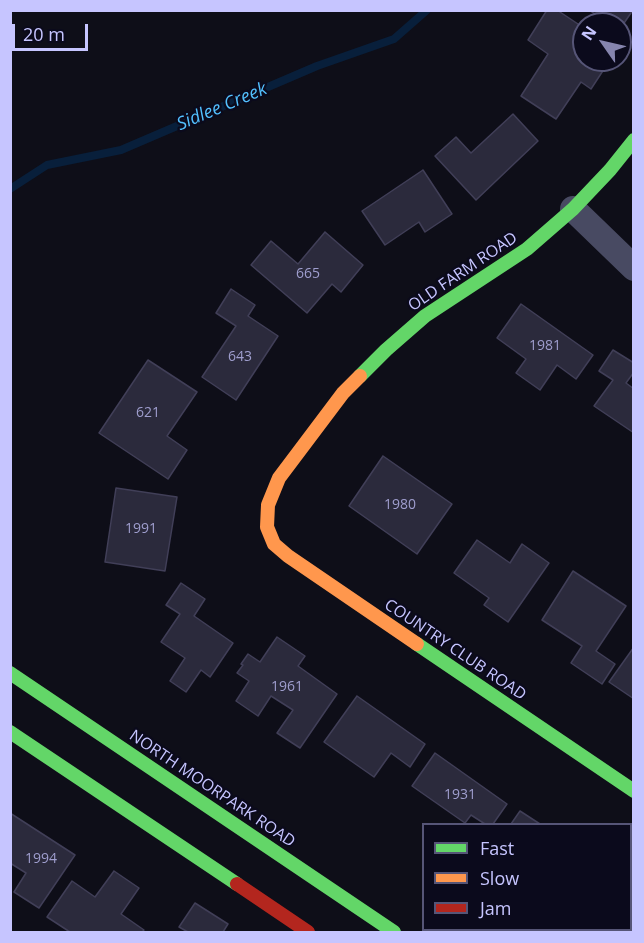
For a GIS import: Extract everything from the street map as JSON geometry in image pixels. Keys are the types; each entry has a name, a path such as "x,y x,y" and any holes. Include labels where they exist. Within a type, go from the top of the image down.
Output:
{"street":[{"name":"OLD FARM ROAD","path":"267,527 268,505 279,478 343,393 386,350 425,316 527,249 573,209 610,170 633,140"},
{"path":"573,209 633,268"},
{"name":"COUNTRY CLUB ROAD","path":"267,527 274,544 288,556 633,791"},
{"name":"NORTH MOORPARK ROAD","path":"10,674 394,933"},
{"path":"10,732 308,933"}],"building":[{"path":"547,10 557,10 572,20 572,72 602,72 591,89 581,82 556,119 521,96 548,54 528,40"},
{"path":"589,10 633,10 632,12 592,12"},
{"path":"513,114 538,141 476,200 435,156 456,137 471,153"},
{"path":"423,170 452,214 425,232 419,222 385,245 362,211"},
{"path":"325,232 363,265 341,292 332,284 307,313 251,265 271,241 298,264"},
{"path":"231,289 255,305 248,316 278,336 236,400 202,377 236,326 216,313"},
{"path":"521,304 593,355 576,379 557,365 540,390 516,373 526,359 497,338"},
{"path":"613,350 634,363 634,372 626,383 634,389 634,433 594,406 613,380 599,371"},
{"path":"148,360 197,392 167,436 187,450 168,479 99,433"},
{"path":"383,456 452,504 417,554 349,506"},
{"path":"116,488 177,497 165,571 105,562"},
{"path":"477,540 510,563 522,544 549,563 508,622 484,605 489,598 454,573"},
{"path":"573,571 626,606 596,651 615,664 602,684 571,663 582,646 542,620"},
{"path":"181,583 205,599 194,616 233,643 210,677 201,670 186,692 170,681 185,658 161,642 180,614 166,605"},
{"path":"277,637 305,656 298,666 337,694 300,748 277,733 293,710 271,696 258,716 236,701 249,681 237,673 243,665 241,664 248,654 260,662"},
{"path":"634,647 634,699 609,682"},
{"path":"357,696 425,744 410,767 391,753 374,777 324,742"},
{"path":"435,753 507,804 494,823 483,823 471,815 465,823 412,786"},
{"path":"520,811 538,823 512,823"},
{"path":"10,813 75,855 39,908 14,892 26,873 10,863"},
{"path":"114,871 139,888 121,914 144,930 142,932 70,932 47,917 72,881 95,897"},
{"path":"632,894 634,895 634,932 610,932 632,931"},
{"path":"195,903 228,924 223,932 188,932 179,927"},
{"path":"568,931 599,931 598,932"}],"waterway":[{"name":"Sidlee Creek","path":"10,189 47,165 121,150 317,66 394,39 427,10"}],"traffic: fast":[{"path":"360,376 425,316 527,249 573,209 610,170 634,140"},
{"path":"417,644 634,791"},
{"path":"10,673 394,932"},
{"path":"10,732 237,884"}],"traffic: slow":[{"path":"360,376 343,393 279,478 268,505 267,527 274,544 288,556 417,644"}],"traffic: jam":[{"path":"237,884 308,932"}]}
